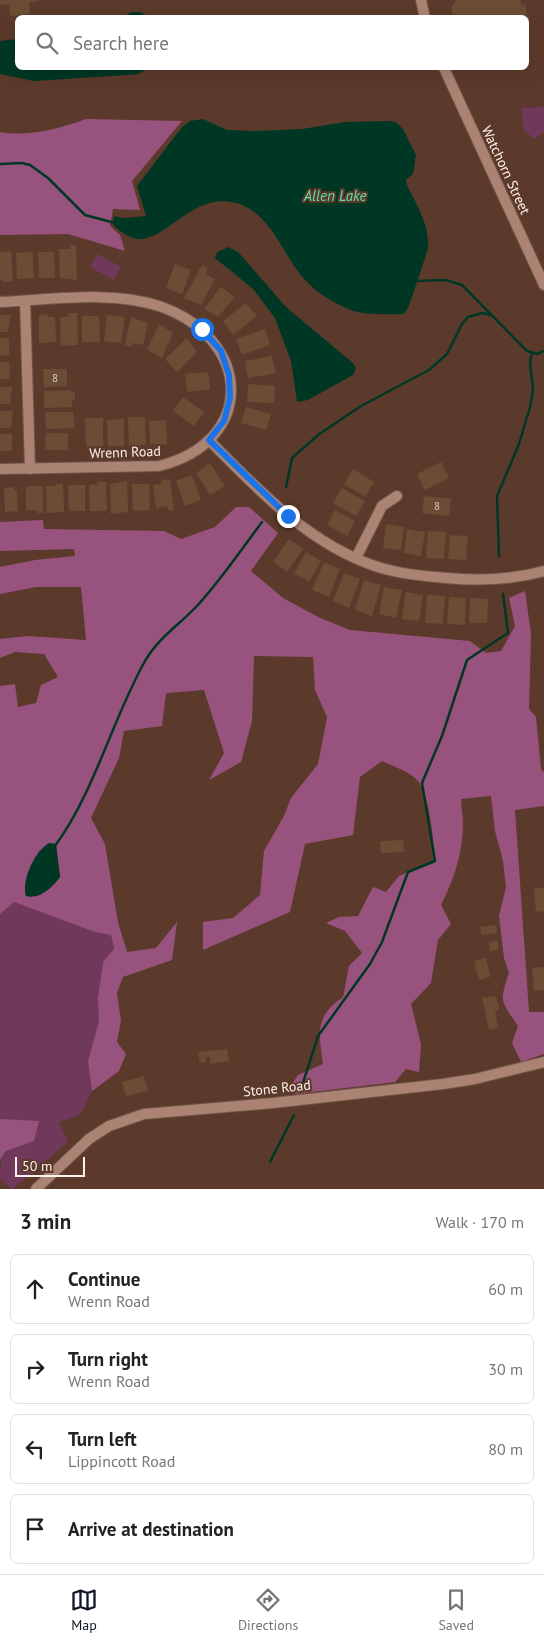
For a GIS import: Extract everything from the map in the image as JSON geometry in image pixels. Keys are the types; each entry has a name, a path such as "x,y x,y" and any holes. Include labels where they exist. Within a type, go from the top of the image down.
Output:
{"street":[{"path":"421,0 425,15"},
{"name":"Watchorn Street","path":"445,70 544,285"},
{"name":"Wrenn Road","path":"0,302 109,298 158,306 179,315 202,329 221,351 229,375 230,398 224,421 209,440 196,453 178,461 159,466 0,469"},
{"path":"25,301 30,468"},
{"path":"209,440 288,516 317,537 356,558 378,567 413,575 457,579 498,579 544,571"},
{"path":"356,558 382,506 397,496"},
{"name":"Stone Road","path":"36,1189 89,1139 125,1119 144,1114 273,1103 476,1079 544,1062"}],"shaded area":[{"path":"544,107 544,132 534,139 524,130 521,108"},
{"path":"86,119 182,121 132,181 140,210 113,209 110,226 120,235 125,251 68,234 0,235 0,132 33,133"},
{"path":"97,254 121,267 114,280 90,267"},
{"path":"236,507 249,507 278,533 251,571 283,598 320,618 350,630 470,641 486,653 501,651 515,626 509,598 525,591 531,634 529,709 536,717 541,769 544,772 544,806 515,810 529,1012 544,1012 544,1054 521,1062 512,1043 518,1026 503,1001 509,973 504,958 499,916 506,887 503,861 495,831 491,796 461,799 463,834 461,845 454,876 441,905 451,924 438,940 431,983 411,1004 421,1044 419,1072 406,1069 395,1082 295,1094 290,1087 298,1075 323,1064 320,1034 323,1019 334,1004 343,997 349,966 362,953 345,931 326,923 339,917 358,916 373,887 386,892 399,876 436,860 428,806 421,786 409,774 382,761 360,777 353,835 305,844 290,912 203,950 203,922 233,918 260,895 264,851 284,816 291,798 318,764 327,717 315,690 313,657 254,656 252,721 241,762 209,780 224,753 204,690 166,693 162,726 124,731 119,758 91,818 105,844 118,922 127,952 156,948 177,922 172,960 123,977 117,993 121,1021 117,1042 126,1054 119,1071 92,1091 88,1061 99,1021 98,998 103,962 114,949 111,935 95,932 14,902 0,914 0,686 15,684 18,707 36,703 41,685 58,677 44,654 15,652 0,658 0,639 28,636 86,640 81,587 36,587 0,594 0,567 35,560 75,556 74,549 0,551 0,522 43,520 44,529 164,531 181,539 215,527","holes":["56,845 60,876 25,895 28,876 39,851"]},
{"path":"14,902 95,932 111,935 114,949 103,962 98,998 99,1021 88,1061 92,1091 80,1115 59,1122 68,1142 12,1189 0,1179 0,1169 4,1156 12,1149 34,1141 39,1122 0,1119 0,914"},
{"path":"0,1119 39,1121 34,1141 6,1151 0,1160"}],"water":[{"path":"132,12 140,12 145,15 126,15"},
{"path":"15,39 15,70 145,70 138,74 34,81 0,74 0,41"},
{"name":"Allen Lake","path":"203,119 227,130 256,131 302,129 345,122 390,121 397,123 403,129 416,155 413,174 406,180 425,224 428,240 428,249 409,306 404,314 362,313 341,306 327,298 314,289 300,274 277,238 260,216 249,208 236,203 222,201 209,203 197,208 154,235 143,239 131,237 113,225 114,216 123,218 146,216 137,186 182,127 190,121"},
{"path":"229,247 239,253 286,307 353,363 356,368 353,375 308,400 297,402 291,361 275,318 253,289 215,258 217,252"},
{"path":"49,843 56,844 60,877 54,885 41,894 31,897 26,896 27,874 30,866 39,852"}],"building":[{"path":"0,0 39,0 29,2 30,14 10,16 9,4 0,5"},
{"path":"456,0 520,0 522,5 525,4 527,13 526,15 453,15 451,8"},
{"path":"70,245 76,245 77,280 60,278 59,249 70,249"},
{"path":"11,251 13,281 3,282 3,280 0,280 0,252"},
{"path":"33,252 34,278 17,279 16,253"},
{"path":"38,252 54,252 55,278 39,278"},
{"path":"175,264 191,270 182,294 166,288"},
{"path":"202,265 208,268 205,274 215,279 201,305 184,298"},
{"path":"221,287 235,297 218,317 204,309"},
{"path":"246,303 257,316 233,335 223,321"},
{"path":"68,313 77,313 78,345 61,346 60,317 69,316"},
{"path":"47,314 48,317 55,317 56,342 39,343 39,315"},
{"path":"0,315 11,315 8,332 0,332"},
{"path":"107,315 125,317 121,343 104,341"},
{"path":"82,316 99,316 100,342 82,342"},
{"path":"131,317 148,323 143,345 132,343 131,347 125,345"},
{"path":"159,324 173,333 162,358 147,350"},
{"path":"265,329 270,345 242,355 236,339"},
{"path":"0,338 9,338 9,355 0,356"},
{"path":"187,338 197,352 177,372 165,359"},
{"path":"272,356 276,373 248,378 245,361"},
{"path":"0,362 9,362 10,379 0,379"},
{"path":"43,369 67,369 67,386 44,387"},
{"path":"208,372 210,389 187,392 185,374"},
{"path":"248,384 275,386 274,403 247,402"},
{"path":"0,387 12,387 10,404 0,404"},
{"path":"71,390 71,393 75,392 75,400 72,401 72,407 44,408 44,391"},
{"path":"183,397 204,412 194,426 173,411"},
{"path":"246,407 271,414 266,430 241,423"},
{"path":"0,411 13,411 11,428 0,428"},
{"path":"45,412 73,412 75,428 46,429"},
{"path":"128,417 145,417 146,445 129,446"},
{"path":"85,418 103,418 103,446 86,447"},
{"path":"124,419 124,446 108,446 107,420"},
{"path":"166,420 167,445 150,444 149,421"},
{"path":"46,433 68,433 68,450 45,450"},
{"path":"0,434 12,434 12,451 0,451"},
{"path":"441,462 449,478 425,490 417,474"},
{"path":"210,463 225,486 210,495 196,473"},
{"path":"353,469 374,482 365,497 344,484"},
{"path":"192,475 201,500 185,506 176,481"},
{"path":"170,479 174,510 168,510 167,506 156,508 153,485 162,484 161,480"},
{"path":"127,481 128,512 111,514 110,484"},
{"path":"97,482 106,482 107,511 90,511 89,485 98,484"},
{"path":"55,484 63,484 64,512 47,513 46,486 55,486"},
{"path":"132,484 149,484 150,510 133,511"},
{"path":"68,485 85,485 85,511 69,511"},
{"path":"43,486 43,513 37,513 37,510 26,510 26,487"},
{"path":"14,487 14,490 17,490 18,511 5,512 4,488"},
{"path":"342,488 365,501 356,516 333,503"},
{"path":"424,496 451,499 449,516 422,513"},
{"path":"335,510 355,521 347,536 327,525"},
{"path":"386,524 404,527 401,550 383,548"},
{"path":"407,529 425,532 421,556 404,553"},
{"path":"428,531 446,532 444,559 426,558"},
{"path":"450,535 468,536 466,560 448,559"},
{"path":"289,539 303,549 287,572 273,562"},
{"path":"306,552 321,561 309,582 294,573"},
{"path":"324,562 340,569 329,597 312,590"},
{"path":"344,573 360,579 349,608 333,601"},
{"path":"364,580 381,585 372,616 355,610"},
{"path":"384,587 402,590 396,618 379,614"},
{"path":"406,592 423,595 419,621 402,619"},
{"path":"427,595 445,596 443,624 425,623"},
{"path":"449,597 466,598 465,625 447,624"},
{"path":"470,598 488,599 487,623 469,623"},
{"path":"403,840 404,852 381,853 380,841"},
{"path":"534,888 544,888 544,911 536,912"},
{"path":"496,925 497,933 481,935 480,927"},
{"path":"498,941 498,950 490,951 489,942"},
{"path":"486,958 490,977 479,980 474,961"},
{"path":"544,967 544,990 534,991 532,968"},
{"path":"496,996 499,1010 495,1011 498,1028 489,1030 482,998"},
{"path":"227,1049 229,1061 210,1064 210,1057 206,1057 206,1062 200,1063 198,1052"},
{"path":"144,1076 148,1091 126,1096 122,1082"}],"waterway":[{"path":"0,164 22,163 30,165 48,178 85,215 115,223"},
{"path":"415,281 446,280 462,285 527,351 537,354 544,351"},
{"path":"286,487 292,458 318,435 361,406 429,370 447,354 462,324 468,317 482,313 491,315"},
{"path":"499,556 497,496 519,444 530,407 533,390 530,363 532,352"},
{"path":"55,846 82,802 122,708 150,653 162,638 206,596 262,522"},
{"path":"301,1089 318,1036 370,964 382,942 408,872 435,861 422,783 442,736 467,660 508,633 503,594"},
{"path":"270,1162 294,1115"}],"route":[{"path":"202,329 221,351 229,375 230,398 224,421 209,440 288,516"}]}
